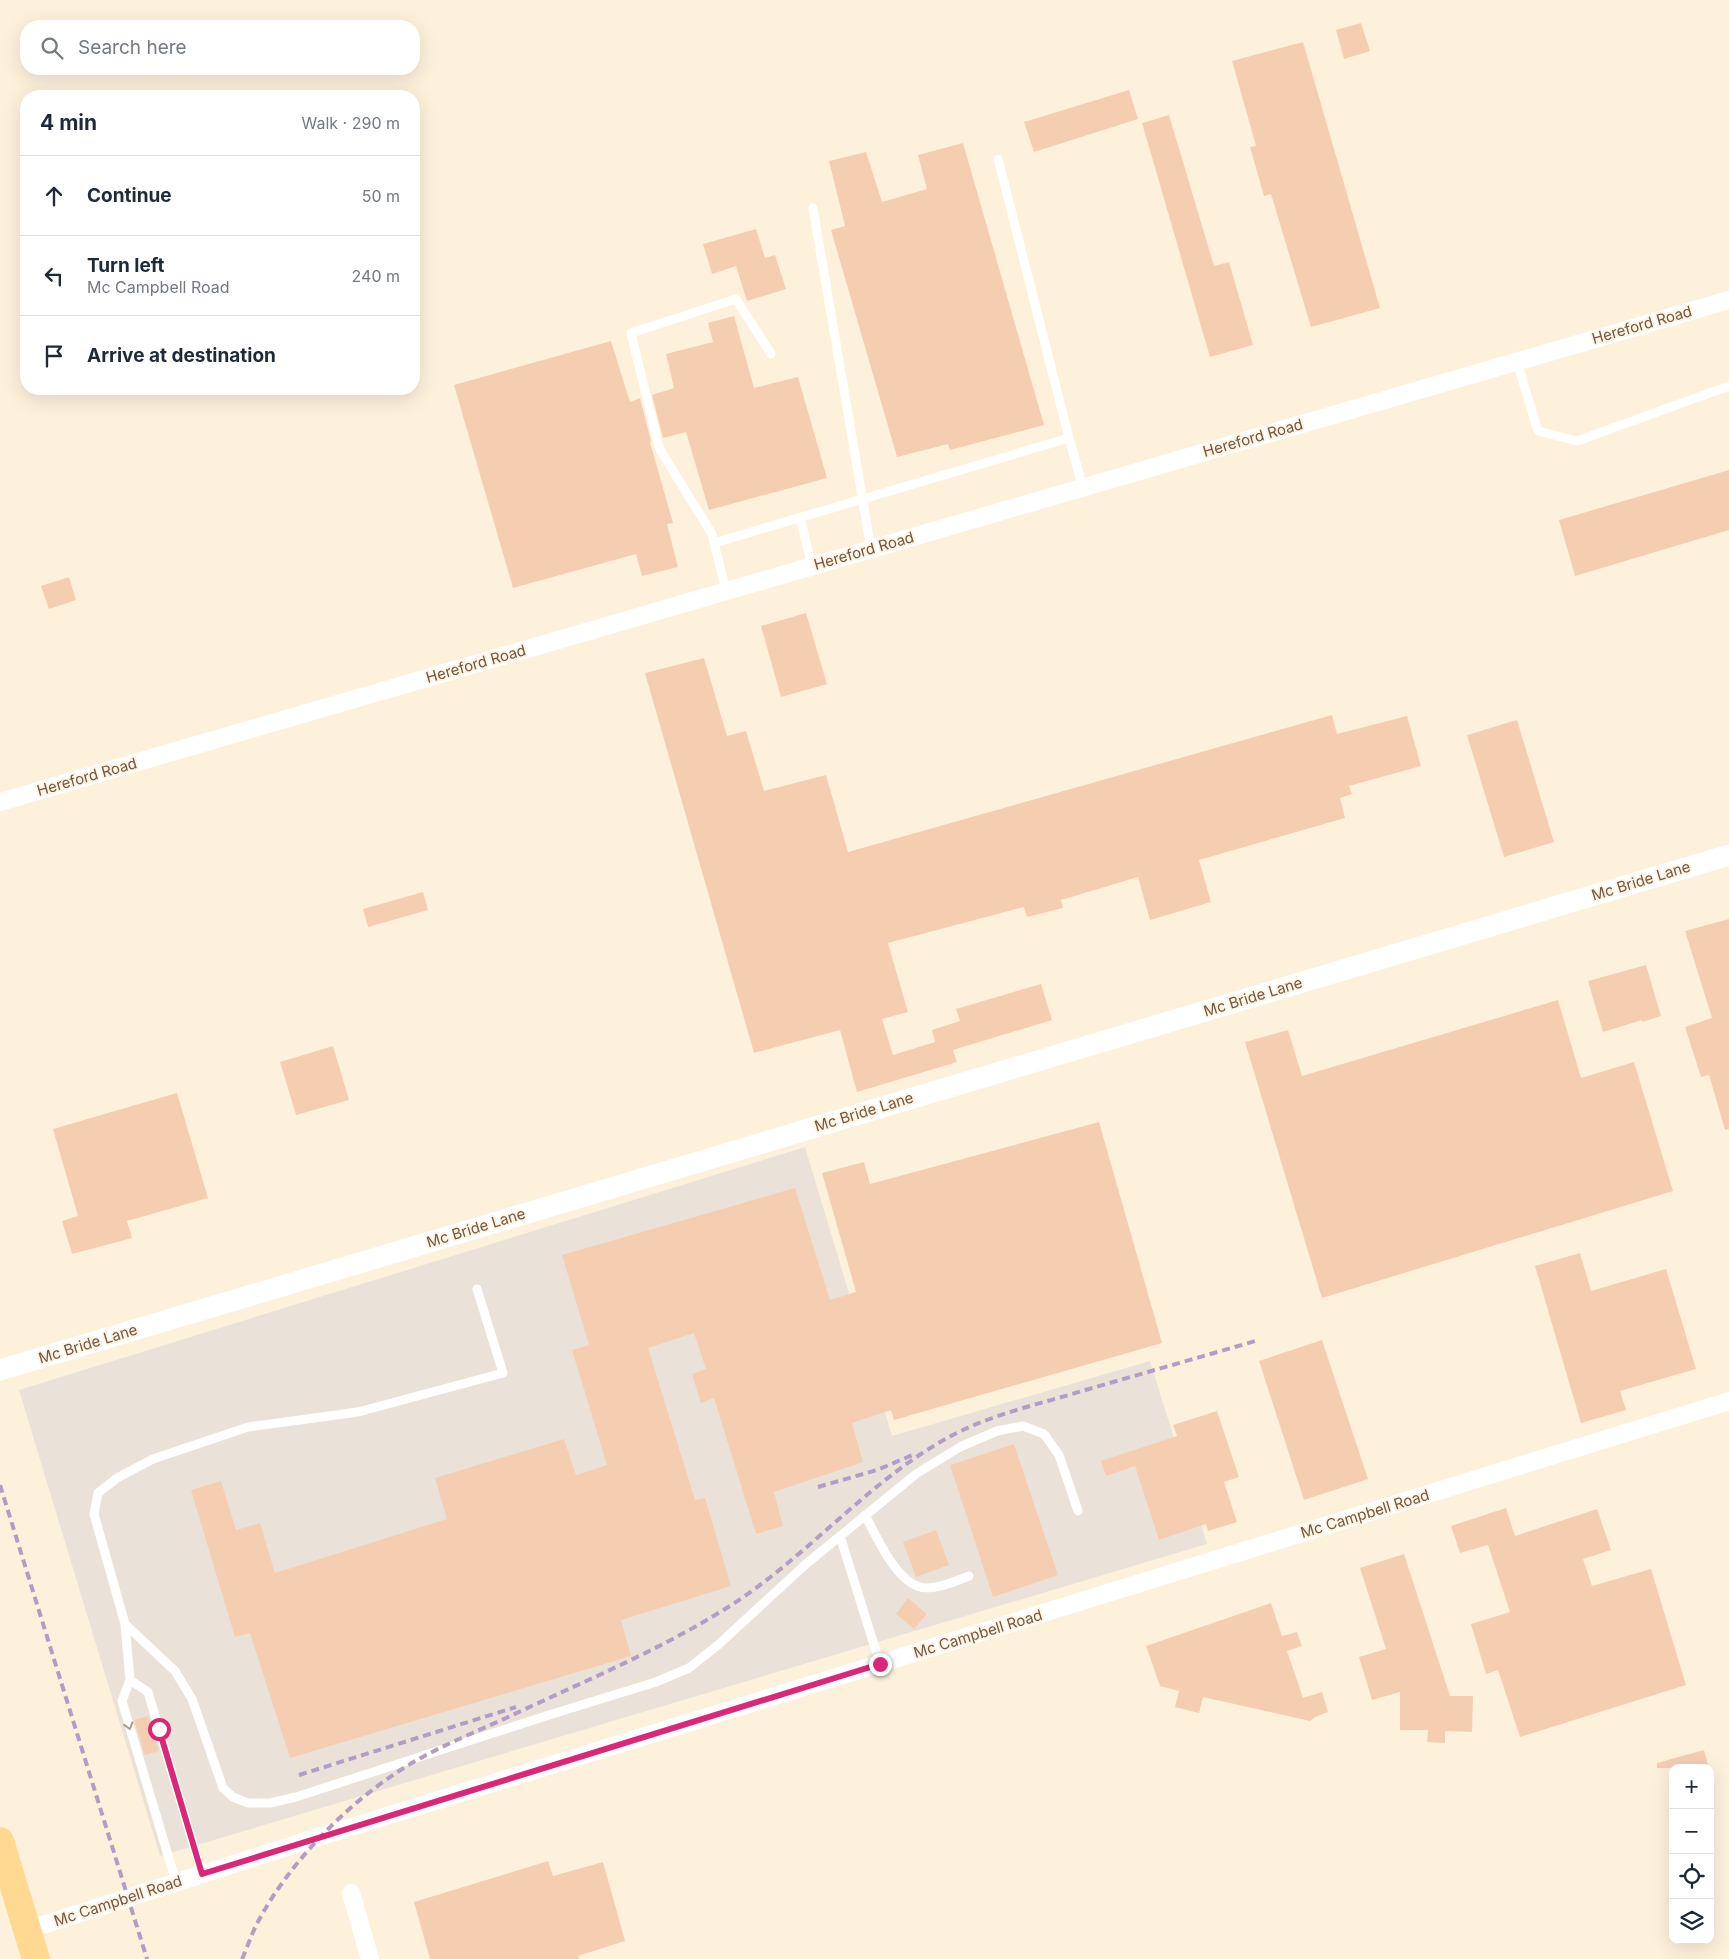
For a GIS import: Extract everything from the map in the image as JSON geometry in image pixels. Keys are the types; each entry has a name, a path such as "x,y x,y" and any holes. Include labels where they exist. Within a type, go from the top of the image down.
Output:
{"main road":[{"path":"0,1841 36,1959"}],"street":[{"name":"Hereford Road","path":"0,802 1729,300"},
{"name":"Mc Bride Lane","path":"0,1370 1729,855"},
{"name":"Mc Campbell Road","path":"27,1930 176,1882 1729,1401"},
{"path":"351,1893 370,1959"}],"lane":[{"path":"998,159 1083,488"},
{"path":"813,208 871,549"},
{"path":"726,591 712,534 659,448 631,333 736,299 771,354"},
{"path":"1517,362 1538,431 1577,441 1729,386"},
{"path":"714,543 1069,438"},
{"path":"800,518 812,566"},
{"path":"176,1882 122,1701 130,1680 124,1624 94,1514 98,1493 116,1478 153,1460 248,1428 358,1412 503,1373 477,1290"},
{"path":"124,1624 175,1671 192,1699 223,1788 233,1797 248,1803 270,1803 334,1785 656,1682 689,1668 718,1645 806,1564 916,1474 960,1447 997,1431 1023,1426 1044,1434 1059,1455 1078,1511"},
{"path":"866,1515 890,1561 907,1581 922,1588 951,1584 969,1576"},
{"path":"840,1536 880,1664"},
{"path":"130,1680 148,1692 202,1874"}],"shaded area":[{"path":"805,1147 892,1436 1150,1361 1207,1544 160,1856 19,1390"}],"building":[{"path":"1361,23 1370,51 1344,59 1336,30"},
{"path":"1303,42 1380,308 1311,327 1271,194 1264,196 1250,147 1256,146 1232,61"},
{"path":"1129,90 1138,119 1034,152 1024,122"},
{"path":"1169,115 1214,266 1229,262 1253,345 1210,357 1142,123"},
{"path":"963,143 1044,425 950,450 948,444 897,457 831,230 845,226 829,161 866,152 882,202 927,189 918,155"},
{"path":"756,229 765,258 775,255 786,289 747,301 736,266 712,274 703,244"},
{"path":"734,316 754,388 798,377 827,478 709,510 686,432 663,438 652,395 674,388 666,354 713,342 708,323"},
{"path":"611,341 630,402 640,398 650,442 673,523 667,524 678,567 642,576 636,554 513,588 454,385"},
{"path":"1729,470 1729,530 1575,576 1559,520"},
{"path":"69,577 76,600 49,609 41,586"},
{"path":"806,613 827,684 781,697 761,626"},
{"path":"704,658 727,736 746,731 764,791 826,775 848,852 1332,715 1337,734 1407,716 1421,766 1349,786 1352,794 1340,798 1345,818 1199,860 1211,902 1150,920 1138,877 1061,900 1063,908 1027,917 1024,907 888,943 908,1012 882,1019 893,1055 935,1042 932,1030 960,1021 956,1009 1041,984 1052,1020 953,1050 957,1062 857,1092 840,1030 754,1053 645,673"},
{"path":"1517,720 1554,842 1504,857 1467,735"},
{"path":"423,892 428,910 368,927 363,909"},
{"path":"1729,919 1729,1129 1725,1130 1709,1075 1701,1077 1685,1027 1712,1018 1685,931"},
{"path":"1646,965 1661,1016 1603,1032 1588,981"},
{"path":"1558,1000 1581,1078 1634,1062 1673,1191 1322,1298 1245,1042 1288,1030 1302,1076"},
{"path":"333,1046 349,1100 296,1115 280,1062"},
{"path":"177,1093 208,1198 127,1221 132,1238 72,1254 62,1221 78,1216 53,1129"},
{"path":"1099,1122 1162,1343 894,1420 891,1410 852,1423 863,1462 774,1492 783,1526 756,1534 714,1398 701,1403 692,1374 706,1369 694,1333 648,1348 695,1500 705,1498 731,1586 621,1620 631,1656 290,1758 250,1633 235,1637 191,1490 221,1481 236,1530 260,1523 275,1573 447,1519 435,1478 564,1439 576,1475 607,1465 572,1350 589,1345 562,1255 795,1188 830,1300 856,1292 822,1173 864,1162 870,1184"},
{"path":"1580,1253 1591,1291 1666,1269 1696,1369 1620,1391 1626,1410 1581,1423 1535,1266"},
{"path":"1322,1340 1368,1479 1304,1500 1259,1361"},
{"path":"1217,1411 1239,1477 1224,1482 1237,1522 1208,1531 1206,1524 1159,1540 1135,1466 1106,1476 1101,1461 1177,1436 1173,1425"},
{"path":"1014,1444 1058,1575 993,1597 950,1465"},
{"path":"1506,1508 1515,1536 1597,1509 1611,1550 1583,1559 1592,1586 1651,1569 1686,1685 1520,1737 1498,1670 1486,1674 1471,1624 1510,1612 1488,1545 1460,1553 1451,1526"},
{"path":"936,1530 949,1565 916,1577 903,1542"},
{"path":"1404,1554 1450,1696 1473,1696 1472,1732 1445,1731 1445,1743 1427,1742 1428,1730 1400,1730 1400,1692 1372,1700 1359,1657 1386,1649 1360,1568"},
{"path":"908,1598 927,1614 914,1629 896,1614"},
{"path":"1271,1603 1282,1636 1297,1632 1302,1646 1287,1651 1303,1698 1322,1692 1328,1712 1310,1721 1203,1697 1199,1713 1175,1707 1179,1691 1160,1686 1146,1646"},
{"path":"148,1716 159,1751 145,1755 134,1720"},
{"path":"1704,1750 1708,1764 1669,1764 1669,1768 1657,1768 1657,1763"},
{"path":"548,1861 553,1876 603,1862 625,1941 578,1956 579,1959 430,1959 414,1902"}],"railway":[{"path":"242,1959 271,1899 302,1858 337,1820 356,1803 396,1773 422,1757 645,1653 699,1625 756,1588 786,1565 901,1468 932,1447 965,1429 1023,1408 1259,1340"},
{"path":"818,1487 877,1470 915,1454"},
{"path":"0,1485 147,1959"},
{"path":"299,1775 516,1707"}],"route":[{"path":"159,1729 202,1874 880,1664"}]}
